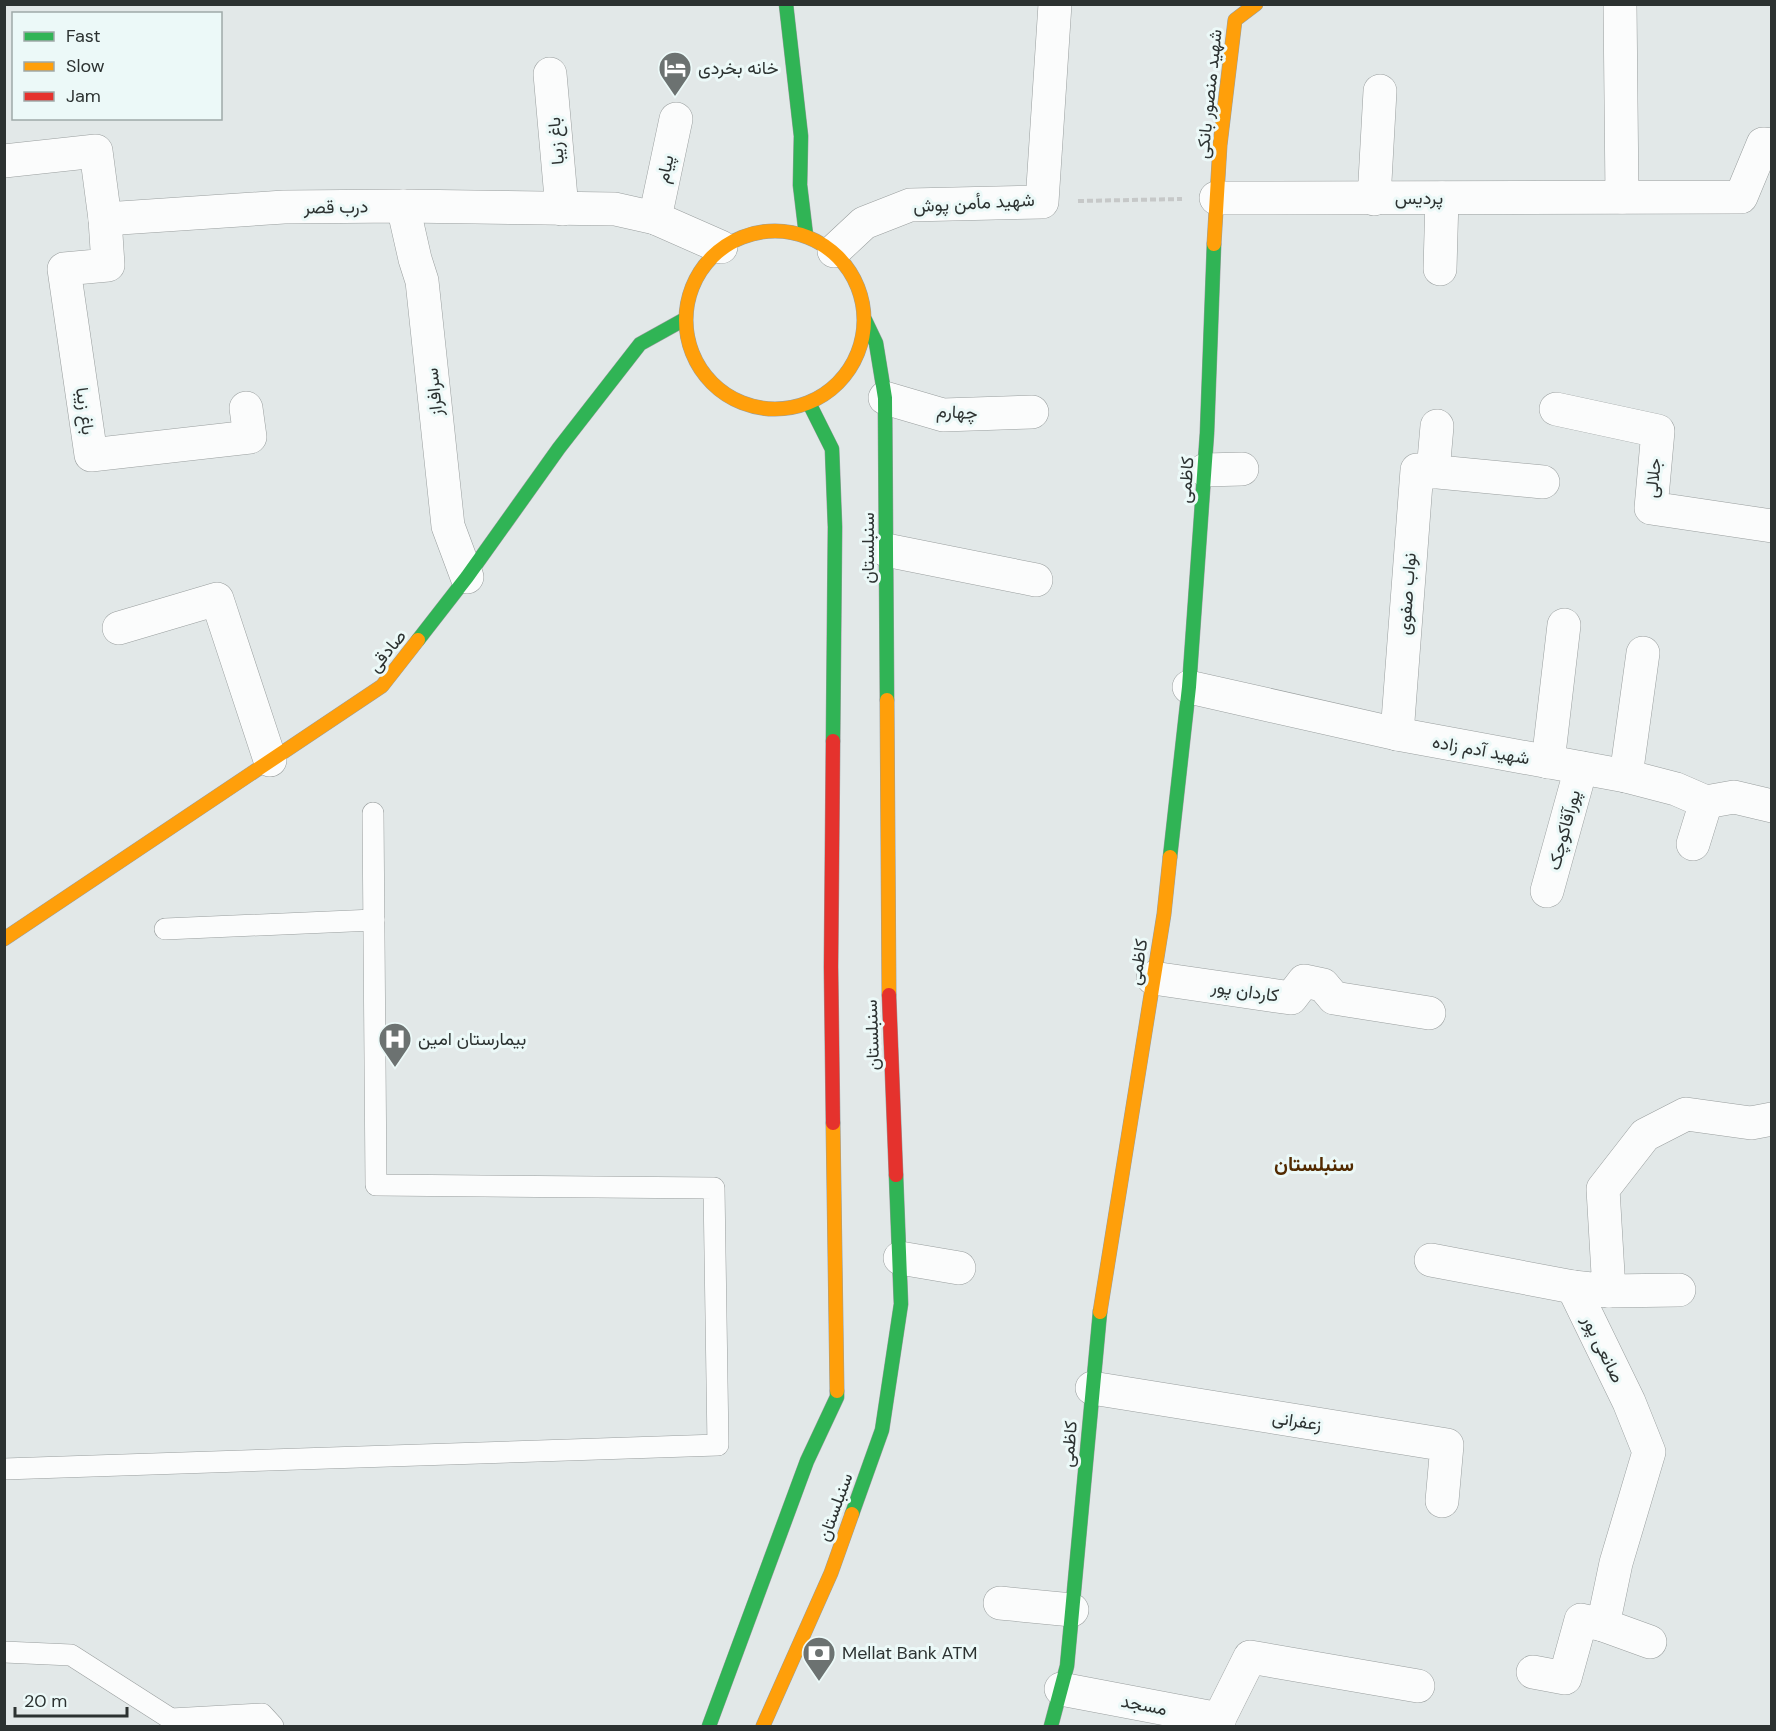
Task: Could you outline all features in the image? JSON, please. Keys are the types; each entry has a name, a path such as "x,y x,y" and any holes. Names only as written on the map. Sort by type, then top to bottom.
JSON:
{"street":[{"path":"786,4 801,136 800,184 820,243"},
{"name":"شهید مأمن پوش","path":"820,243 910,205 1042,202 1055,4"},
{"name":"شهید منصور بانکی","path":"1216,198 1235,20 1256,4"},
{"path":"1620,4 1622,197"},
{"name":"باغ زیبا","path":"550,74 561,208"},
{"path":"1374,199 1380,91"},
{"name":"پیام","path":"655,218 675,119"},
{"name":"پردیس","path":"1216,198 1741,197 1763,144 1772,145"},
{"path":"4,161 96,151 105,219"},
{"name":"کاظمی","path":"1052,1726 1067,1666 1097,1333 1164,914 1189,687 1205,470 1216,198"},
{"path":"1440,269 1442,198"},
{"name":"سرافراز","path":"403,206 422,281 448,526 467,577"},
{"name":"درب قصر","path":"105,219 284,207 615,209 655,218 722,247"},
{"name":"باغ زیبا","path":"105,219 108,265 64,269 91,455 250,436 246,408"},
{"path":"777,230 820,243 851,271 862,294 865,320 861,346 850,370 832,389 809,403 774,410 740,403 711,383 691,354 685,319 689,292 702,267 722,247 748,234 777,230"},
{"name":"صادقی","path":"4,939 382,686 467,577 559,448 640,344 685,319"},
{"name":"سنبلستان","path":"763,1726 831,1573 882,1430 902,1304 889,1013 885,398 876,343 865,320"},
{"name":"چهارم","path":"885,398 943,414 1032,412"},
{"name":"سنبلستان","path":"709,1726 807,1461 837,1397 831,979 833,482 832,448 809,403"},
{"name":"جلالی","path":"1556,409 1658,430 1651,508 1772,526"},
{"path":"1437,426 1433,472 1543,482"},
{"path":"1205,470 1242,469"},
{"name":"نواب صفوی","path":"1397,735 1417,470 1433,472"},
{"path":"886,550 1036,580"},
{"path":"119,628 217,599 270,760"},
{"path":"1548,762 1564,625"},
{"path":"1626,776 1643,652"},
{"name":"شهید آدم زاده","path":"1189,687 1397,735 1626,776 1676,789 1706,802"},
{"name":"پورآقاکوچک","path":"1547,891 1581,768"},
{"path":"1693,844 1706,802 1734,797 1772,806"},
{"name":"کاردان پور","path":"1153,978 1291,998 1304,981 1323,985 1334,998 1429,1013"},
{"name":"صانعی پور","path":"1573,1287 1609,1291 1603,1189 1645,1135 1686,1114 1751,1123 1772,1119"},
{"path":"900,1258 959,1268"},
{"path":"1431,1260 1573,1287"},
{"name":"صانعی پور","path":"1573,1287 1629,1402 1649,1452 1616,1563 1603,1625"},
{"path":"1609,1291 1679,1290"},
{"name":"زعفرانی","path":"1092,1388 1447,1445 1442,1501"},
{"path":"1000,1603 1072,1610"},
{"path":"1533,1672 1565,1678 1581,1620 1603,1625 1650,1642"},
{"path":"1219,1723 1250,1657 1418,1686"},
{"name":"مسجد","path":"1061,1689 1219,1723"}],"lane":[{"path":"4,1469 718,1445 714,1188 376,1185 373,813"},
{"path":"165,929 374,920"},
{"path":"4,1652 71,1654 171,1719 262,1714 273,1726"}],"path":[{"path":"1042,202 1216,198"}],"traffic: fast":[{"path":"786,4 801,136 800,185 806,235"},
{"path":"1170,857 1189,687 1207,433 1214,244"},
{"path":"418,640 467,577 559,448 640,344 685,319"},
{"path":"865,320 876,343 885,398 887,700"},
{"path":"809,403 832,449 835,527 833,741"},
{"path":"852,1514 882,1430 901,1304 896,1175"},
{"path":"1051,1726 1067,1666 1100,1312"},
{"path":"709,1726 807,1461 837,1397 837,1391"}],"traffic: slow":[{"path":"1214,244 1220,145 1235,20 1256,4"},
{"path":"775,231 792,232 809,237 838,257 858,286 863,303 864,320 863,337 858,354 838,383 809,403 792,408 775,409 758,408 741,403 712,383 692,354 687,337 686,320 687,303 692,286 712,257 741,237 758,232 775,231"},
{"path":"4,939 382,686 418,640"},
{"path":"887,700 889,995"},
{"path":"1100,1312 1164,914 1170,857"},
{"path":"833,1123 837,1391"},
{"path":"763,1726 831,1573 852,1514"}],"traffic: jam":[{"path":"833,741 831,967 833,1123"},
{"path":"889,995 896,1175"}],"place":[{"name":"خانه بخردی","path":"675,97"},
{"name":"بیمارستان امین","path":"395,1068"},
{"name":"Mellat Bank ATM","path":"819,1682"}],"district":[{"name":"سنبلستان","path":"1314,1164"}]}
